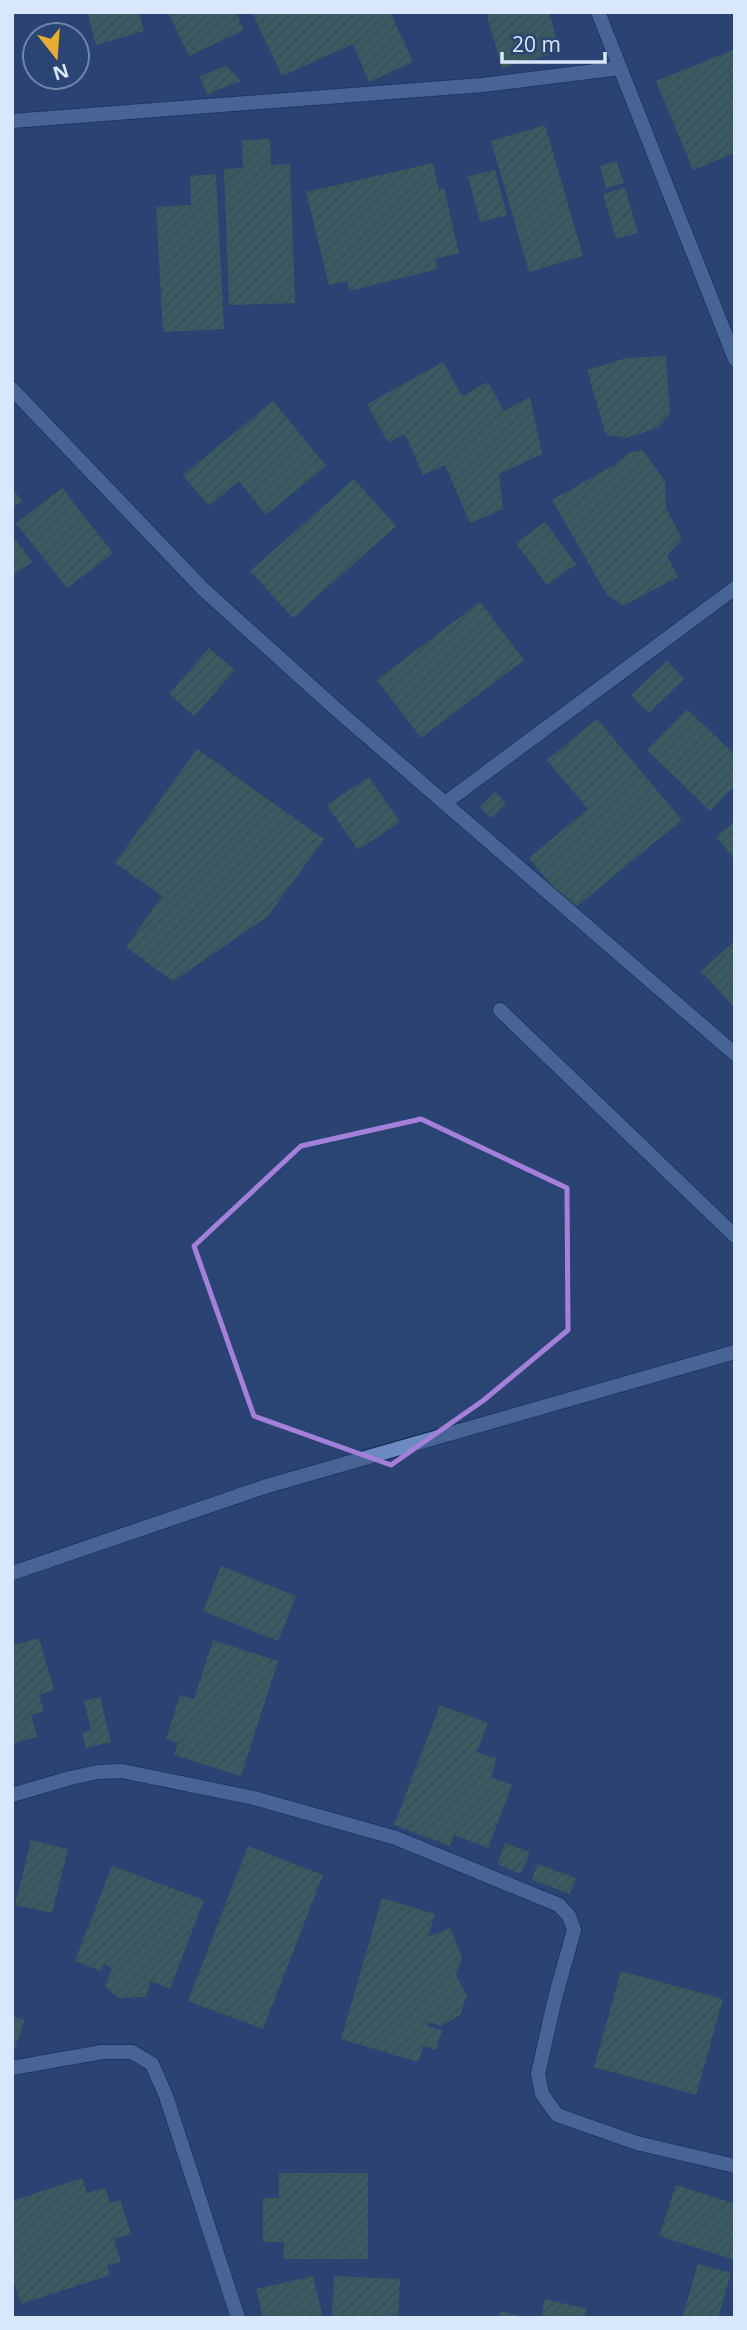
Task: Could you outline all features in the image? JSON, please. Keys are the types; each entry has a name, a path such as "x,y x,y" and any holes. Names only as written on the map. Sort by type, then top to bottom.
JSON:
{"street":[{"path":"597,12 735,359"},
{"path":"12,121 483,85 620,68"},
{"path":"12,388 203,589 735,1054"},
{"path":"445,803 735,588"},
{"path":"500,1010 735,1236"},
{"path":"12,1573 267,1486 735,1352"},
{"path":"12,1795 99,1772 122,1771 254,1798 396,1838 559,1905 569,1916 574,1930 538,2074 542,2094 557,2115 638,2143 735,2166"},
{"path":"12,2068 102,2052 132,2052 152,2064 166,2096 238,2318"}],"highlighted area":[{"path":"421,1119 567,1188 568,1330 484,1400 391,1465 254,1416 194,1246 301,1146"}],"building":[{"path":"87,12 139,12 144,31 96,45"},
{"path":"168,12 236,12 244,30 189,56"},
{"path":"252,12 390,12 413,62 369,82 353,44 282,76"},
{"path":"486,12 549,12 560,52 502,68"},
{"path":"735,49 735,153 693,170 656,81"},
{"path":"226,66 241,81 207,94 200,76"},
{"path":"545,125 583,256 529,272 491,141"},
{"path":"270,139 271,165 290,164 295,303 229,305 224,169 243,168 242,140"},
{"path":"616,161 624,183 606,188 600,166"},
{"path":"433,163 439,190 444,188 459,253 435,259 438,269 349,291 347,281 329,285 306,192"},
{"path":"495,170 507,215 480,222 468,176"},
{"path":"216,174 224,329 163,332 156,207 191,205 190,176"},
{"path":"625,188 638,233 616,239 603,194"},
{"path":"666,356 670,414 657,428 627,438 606,435 587,370 626,358"},
{"path":"443,362 462,396 488,382 504,411 530,397 542,454 499,474 503,509 470,523 445,465 423,475 406,436 402,435 388,443 367,404"},
{"path":"273,401 326,466 266,515 239,481 209,506 183,475"},
{"path":"642,450 665,481 666,508 682,539 667,556 678,577 623,606 607,595 552,500 616,464 628,453"},
{"path":"354,479 396,526 293,618 250,571"},
{"path":"12,488 22,501 12,508"},
{"path":"62,488 113,553 67,588 16,523"},
{"path":"545,522 576,564 547,585 516,543"},
{"path":"12,535 32,562 12,576"},
{"path":"480,602 524,660 421,738 377,680"},
{"path":"209,648 235,670 194,716 169,694"},
{"path":"667,661 684,679 649,713 631,695"},
{"path":"687,709 735,755 735,785 710,811 647,750"},
{"path":"597,719 682,820 572,910 529,858 588,809 547,760"},
{"path":"197,749 324,839 267,917 173,981 126,947 162,896 115,863"},
{"path":"369,777 400,822 358,850 327,805"},
{"path":"495,792 506,803 491,818 480,807"},
{"path":"735,821 735,860 716,837"},
{"path":"735,941 735,1008 701,971"},
{"path":"221,1566 296,1596 278,1641 203,1611"},
{"path":"39,1638 54,1690 39,1695 44,1711 31,1715 37,1737 12,1744 12,1646"},
{"path":"213,1640 278,1661 241,1776 174,1755 178,1743 166,1739 180,1695 194,1699"},
{"path":"100,1697 111,1742 86,1748 82,1733 91,1730 84,1701"},
{"path":"440,1705 488,1723 477,1752 497,1759 491,1777 512,1785 488,1848 454,1835 450,1846 394,1825"},
{"path":"31,1840 68,1849 52,1913 15,1905"},
{"path":"505,1843 530,1852 521,1874 497,1864"},
{"path":"248,1846 323,1875 263,2029 188,2001"},
{"path":"537,1864 576,1878 570,1894 532,1880"},
{"path":"112,1866 204,1900 170,1989 151,1981 145,1997 119,1998 105,1986 112,1968 104,1964 101,1971 75,1961"},
{"path":"382,1898 435,1914 428,1937 450,1928 462,1957 456,1975 467,1996 460,2015 441,2026 429,2022 427,2026 442,2030 436,2050 423,2046 418,2062 341,2039"},
{"path":"621,1971 723,1999 696,2095 594,2067"},
{"path":"12,2016 25,2020 15,2048 12,2048"},
{"path":"279,2173 368,2173 368,2259 283,2259 284,2242 263,2242 263,2198 279,2198"},
{"path":"82,2178 87,2193 105,2188 110,2203 120,2200 131,2234 114,2239 121,2261 107,2266 110,2275 21,2304 12,2276 12,2201"},
{"path":"676,2185 735,2204 735,2260 659,2236"},
{"path":"698,2264 731,2273 718,2318 682,2318"},
{"path":"313,2276 323,2318 263,2318 256,2289"},
{"path":"334,2276 400,2279 398,2318 332,2318"},
{"path":"545,2299 587,2309 585,2318 541,2318"},
{"path":"500,2311 524,2317 524,2318 498,2318"}]}
